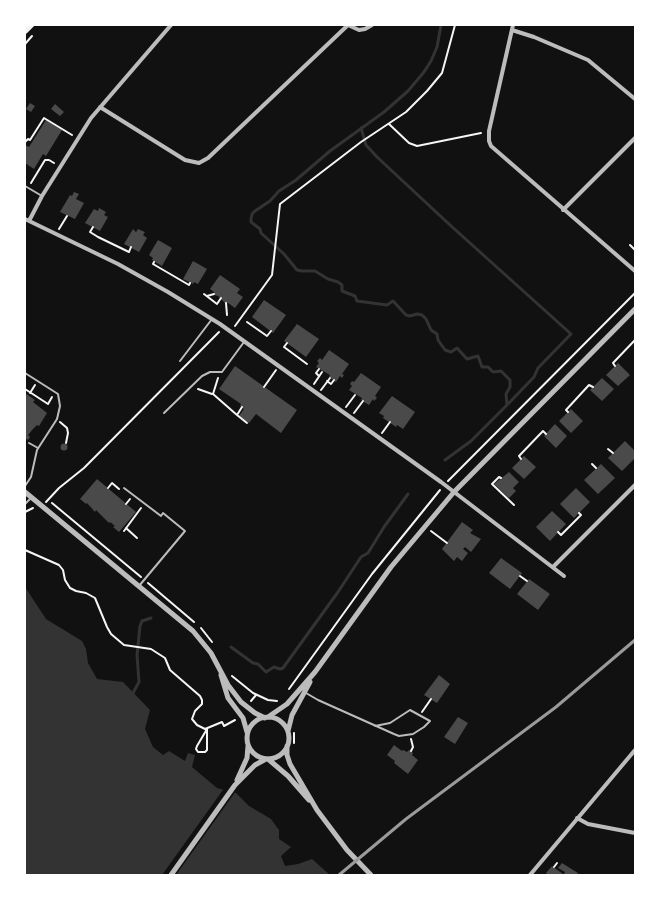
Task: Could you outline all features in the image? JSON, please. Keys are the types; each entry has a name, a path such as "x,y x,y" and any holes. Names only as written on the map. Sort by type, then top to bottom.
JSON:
{"main road":[{"path":"25,31 30,25"}],"street":[{"path":"171,25 91,118 27,220 118,264 212,319 454,492 564,576"},
{"path":"100,107 185,160 199,163 208,158 348,25 359,30 372,25"},
{"path":"635,99 593,64 512,27 488,131 489,141 495,151 635,272"},
{"path":"563,210 635,138"},
{"path":"371,875 347,850 318,810 290,764 287,755 290,746 288,733 290,721 302,691 391,567 454,492 635,309"},
{"path":"552,567 635,485"},
{"path":"25,492 193,631 210,653 241,702 254,713 280,722 288,733"},
{"path":"220,670 228,698 245,721 248,745 247,758 235,785"},
{"path":"247,739 250,727 258,720 266,718 281,709 302,691"},
{"path":"248,745 256,755 267,759 288,776 318,810"},
{"path":"171,875 235,785 255,765 280,755 290,746"},
{"path":"530,875 635,750"},
{"path":"577,818 588,824 635,833"}],"lane":[{"path":"25,186 42,196"},
{"path":"180,361 212,319"},
{"path":"164,413 202,376 210,372 222,372 244,342"},
{"path":"25,372 60,397 60,411 57,419 38,448 31,477 25,486"},
{"path":"30,443 38,448"},
{"path":"124,488 161,516 163,513 185,531 139,586"},
{"path":"25,504 32,497"},
{"path":"302,691 375,726 399,736 411,734 430,722 410,710 390,723 375,726"}],"path":[{"path":"236,326 272,275 280,204 361,142 406,112 438,80 442,74 455,25"},
{"path":"25,142 28,139 30,140 39,123 44,118 78,139"},
{"path":"389,124 409,143 417,146 481,133"},
{"path":"46,156 47,160 61,167"},
{"path":"30,184 44,160 47,160"},
{"path":"57,234 67,216"},
{"path":"93,228 90,232 129,252 131,248"},
{"path":"630,245 635,250"},
{"path":"154,262 153,264 189,285 190,283"},
{"path":"450,478 635,293"},
{"path":"204,294 217,304 221,298"},
{"path":"207,296 214,294"},
{"path":"226,303 227,315"},
{"path":"247,322 267,336 271,331"},
{"path":"259,330 263,325"},
{"path":"141,577 47,500 84,468 217,333"},
{"path":"615,366 613,363 635,340"},
{"path":"287,343 284,347 307,364"},
{"path":"292,353 295,349"},
{"path":"264,387 279,367"},
{"path":"319,369 316,373 320,376"},
{"path":"310,389 322,372"},
{"path":"213,394 220,373"},
{"path":"318,394 330,378"},
{"path":"327,382 331,384 334,380"},
{"path":"30,394 38,381"},
{"path":"568,412 566,410 589,385 593,387"},
{"path":"25,389 48,404 55,392"},
{"path":"205,392 213,394 247,423"},
{"path":"342,412 355,395"},
{"path":"350,418 363,400"},
{"path":"236,415 242,407"},
{"path":"59,422 67,428 66,443"},
{"path":"379,438 390,422"},
{"path":"521,459 519,456 543,431 546,434"},
{"path":"608,449 613,453"},
{"path":"592,464 596,468"},
{"path":"500,478 492,484 514,505"},
{"path":"108,488 112,484 121,491"},
{"path":"287,692 376,568 437,494"},
{"path":"126,495 130,499 126,504"},
{"path":"136,504 142,509 125,529 137,538"},
{"path":"25,512 34,508"},
{"path":"558,532 561,535 581,515 579,513"},
{"path":"425,526 447,543"},
{"path":"25,550 59,565 70,588 95,598 111,634 124,646 151,649 166,658 170,670 200,696 202,700 202,704 192,719 200,728 207,728 222,722 224,726 236,718"},
{"path":"520,576 527,581"},
{"path":"250,703 256,695 273,702 280,701"},
{"path":"420,715 431,699"},
{"path":"207,728 207,750 205,752 198,752 196,746 207,728"},
{"path":"290,746 294,731"},
{"path":"411,734 413,747 411,751"},
{"path":"554,867 557,863"}],"shaded area":[{"path":"25,587 46,619 82,641 86,649 88,663 97,679 123,682 150,710 145,729 153,747 163,755 169,751 185,761 188,753 195,755 192,767 217,788 236,793 249,806 271,819 279,830 279,839 291,847 281,856 285,866 312,859 330,875 25,875"}],"pier":[{"path":"225,787 236,791 176,875 162,875"}],"building":[{"path":"30,103 35,106 31,112 26,109"},
{"path":"55,104 64,112 60,116 51,109"},
{"path":"46,120 62,130 46,156 43,154 34,169 25,163 25,145 29,147"},
{"path":"74,192 79,194 76,199 84,203 75,219 60,212 70,195 72,196"},
{"path":"99,208 106,212 104,215 108,217 100,231 85,223 94,209 98,211"},
{"path":"133,229 136,232 138,229 145,232 143,235 147,238 139,252 124,244"},
{"path":"158,240 172,248 162,266 152,260 153,258 149,255"},
{"path":"193,261 207,269 198,284 194,282 193,284 183,279"},
{"path":"220,275 240,289 237,293 243,297 235,308 214,295 214,292 210,289"},
{"path":"264,300 286,315 273,333 252,317"},
{"path":"297,324 319,339 306,357 284,341"},
{"path":"329,350 349,364 342,374 344,375 342,378 340,376 336,382 329,377 330,375 316,367 319,363 317,361 320,358 322,360"},
{"path":"618,363 630,375 618,386 606,375"},
{"path":"235,366 297,410 281,433 256,414 249,423 239,416 244,409 240,406 241,404 219,389"},
{"path":"361,373 381,387 375,396 377,398 374,401 373,399 369,405 349,390 352,386 350,384 352,381 354,382"},
{"path":"602,378 614,389 602,401 590,390"},
{"path":"25,393 35,400 33,402 47,413 39,426 37,425 28,435 30,437 28,440 25,438"},
{"path":"392,396 415,412 403,429 397,425 396,427 379,413"},
{"path":"571,409 583,421 571,433 559,421"},
{"path":"555,424 567,436 556,448 544,436"},
{"path":"625,441 635,451 635,458 622,471 608,458"},
{"path":"64,443 68,447 64,451 60,447"},
{"path":"524,456 536,467 524,479 512,468"},
{"path":"601,464 615,478 598,494 584,480"},
{"path":"509,472 519,482 513,488 516,491 509,498 494,484"},
{"path":"97,479 136,512 119,532 113,527 115,526 80,499"},
{"path":"576,488 590,502 574,518 560,504"},
{"path":"552,511 566,524 550,541 536,527"},
{"path":"462,522 473,530 470,533 481,539 471,552 465,547 463,549 468,553 462,561 457,557 454,561 442,549"},
{"path":"501,558 522,573 510,589 489,573"},
{"path":"529,579 550,594 538,610 517,594"},
{"path":"439,675 450,684 437,703 424,695"},
{"path":"458,717 468,723 455,744 444,737"},
{"path":"394,745 402,751 407,752 409,750 418,760 408,774 387,755"},
{"path":"562,863 578,873 577,875 564,874 565,872 558,868"},
{"path":"552,866 563,874 548,875 546,873"}],"waterway":[{"path":"441,25 437,47 431,61 408,91 384,112 330,151 296,180 279,191 270,201 255,211 252,214 251,222 284,254 297,270 315,271 328,279 338,282 342,285 342,291 355,296 357,301 387,305 393,301 406,315 422,315 431,330 437,334 438,340 445,350 451,352 457,348 467,359 478,356 482,367 488,367 493,372 501,371 510,380 510,387 506,394 507,405 471,441 445,460"},
{"path":"361,128 366,145 377,157 571,334 538,368 534,377 507,405"},
{"path":"231,647 253,663 258,664 266,672 274,667 283,668 361,557 368,553 408,494"},
{"path":"133,693 139,682 137,655 140,626 142,621 151,618"}],"railway":[{"path":"339,875 406,819 556,707 635,640"}]}
